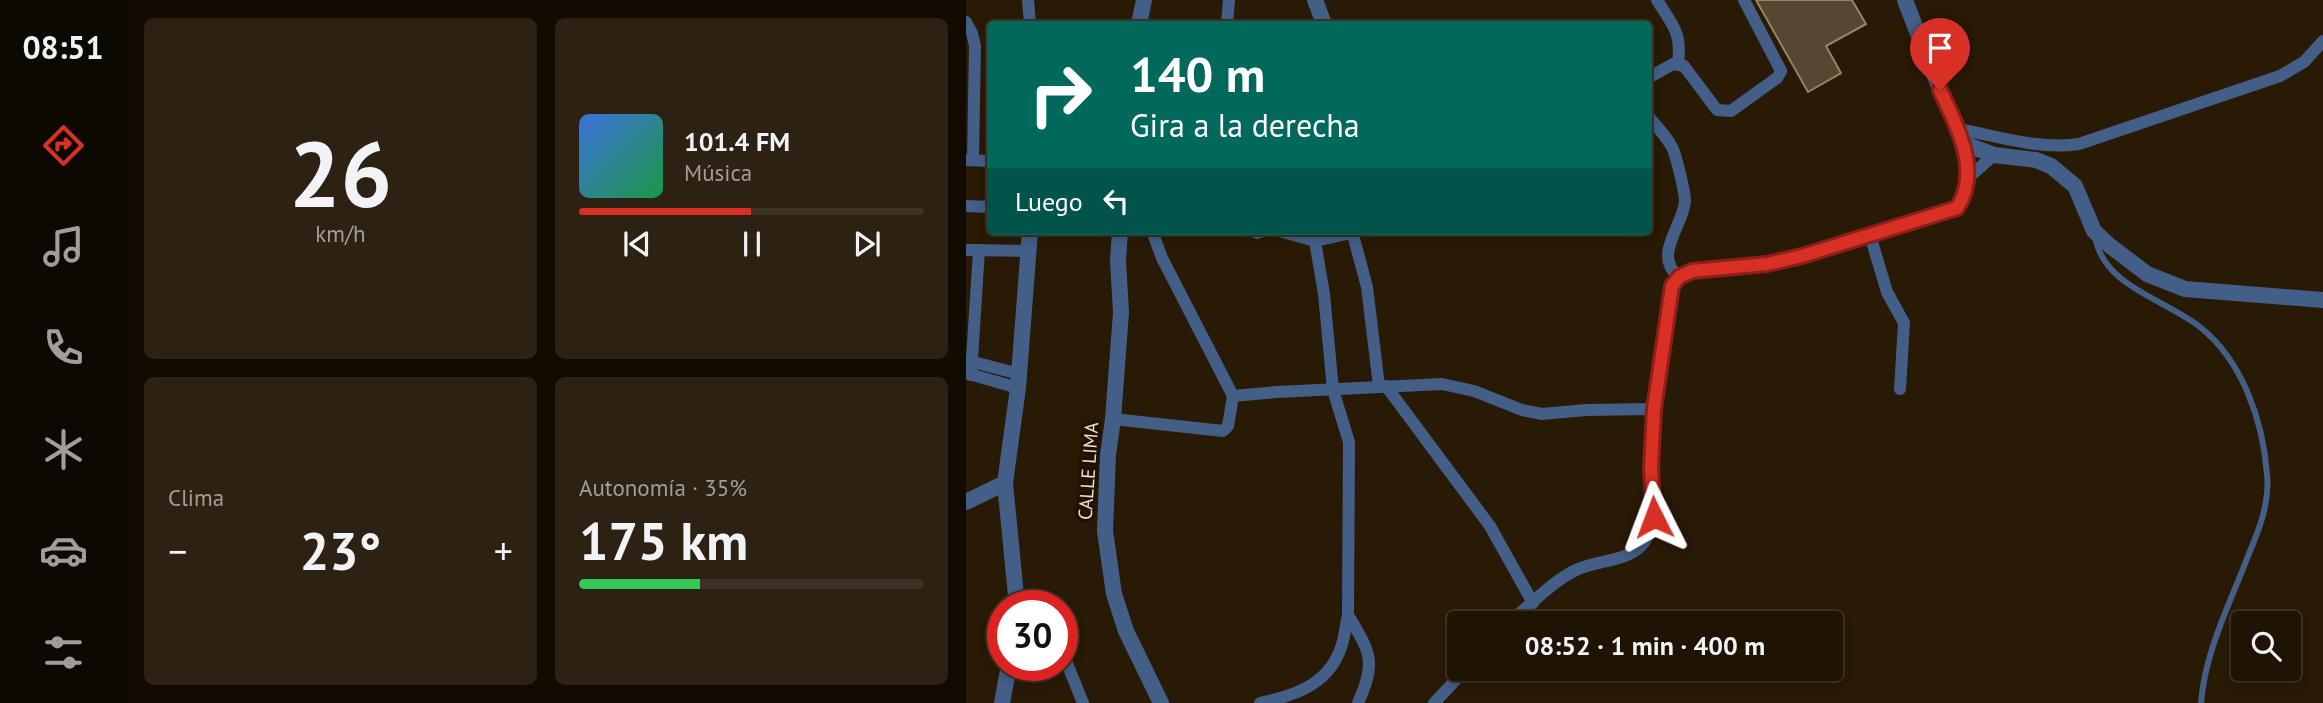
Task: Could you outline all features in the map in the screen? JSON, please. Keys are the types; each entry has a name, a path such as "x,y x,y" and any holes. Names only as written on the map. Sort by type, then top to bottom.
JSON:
{"street":[{"path":"1028,0 1030,21"},
{"path":"1140,21 1144,0"},
{"path":"1227,21 1229,0"},
{"path":"1315,0 1323,21"},
{"path":"1657,0 1678,34 1678,64"},
{"path":"1652,76 1678,64 1687,69 1721,112 1731,111 1777,78 1779,67 1744,0"},
{"path":"1523,611 1577,569 1629,554 1648,536 1654,517 1651,468 1654,409 1672,286 1679,277 1692,271 1767,264 1802,256 1957,208 1963,200 1967,179 1965,144 1905,0"},
{"path":"966,22 975,46 970,160"},
{"path":"1958,129 2040,145 2079,144 2280,76 2304,62 2323,41"},
{"path":"1652,121 1673,148 1685,200 1668,251 1668,264 1679,277"},
{"path":"1965,144 1994,155 2036,160 2052,166 2075,186 2094,231 2147,274 2185,289 2323,300"},
{"path":"1967,179 1994,155"},
{"path":"966,206 987,207"},
{"path":"1015,590 1005,483 1019,381 1030,235"},
{"name":"CALLE LIMA","path":"1120,235 1118,261 1121,312 1108,455 1105,531 1114,594 1125,631 1161,703"},
{"path":"1113,419 1223,431 1228,426 1233,396 1162,258 1153,235"},
{"path":"1293,235 1315,241 1340,235"},
{"path":"1353,235 1367,287 1382,386 1490,526 1533,603"},
{"path":"1870,235 1887,292 1904,323 1900,389"},
{"path":"1268,702 1307,690 1319,680 1343,642 1348,615 1349,442 1333,390 1324,295 1315,241"},
{"path":"1019,381 969,367 972,250 1028,251"},
{"path":"1233,396 1442,384 1474,391 1522,410 1542,414 1654,409"},
{"path":"966,502 1005,483"},
{"path":"1348,615 1367,646 1371,665 1358,703"},
{"path":"1002,703 1007,681"},
{"path":"1074,681 1083,703"},
{"path":"1434,703 1455,681"}],"lane":[{"path":"2094,231 2098,251 2113,271 2136,290 2201,328 2224,351 2242,381 2256,417 2267,475 2266,503 2258,532 2214,642 2201,703"}],"building":[{"path":"1756,0 1852,0 1866,24 1826,46 1841,73 1808,92"}],"route":[{"path":"1654,517 1651,468 1654,409 1672,286 1679,277 1692,271 1767,264 1802,256 1957,208 1963,200 1967,179 1965,144 1940,90"}]}
